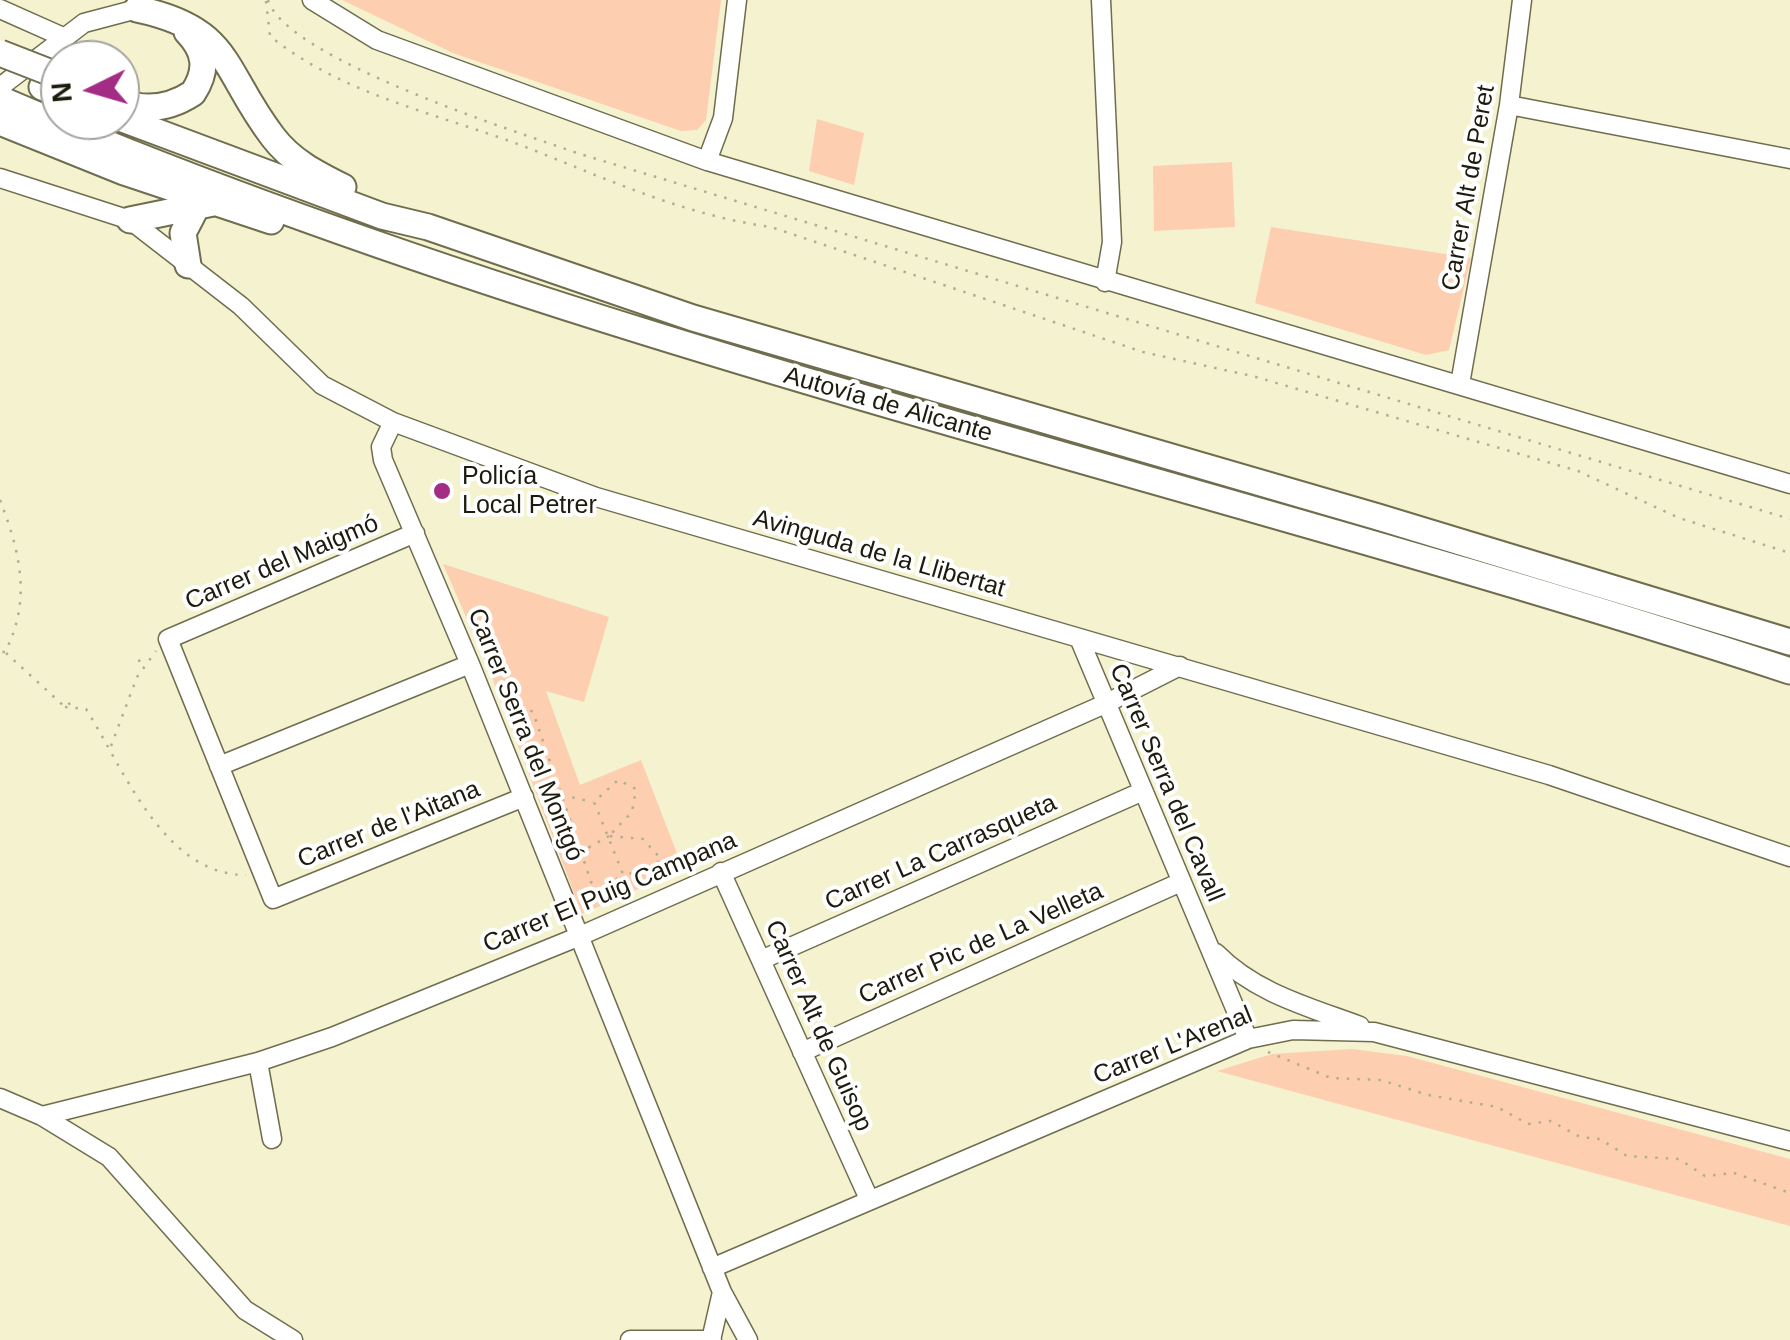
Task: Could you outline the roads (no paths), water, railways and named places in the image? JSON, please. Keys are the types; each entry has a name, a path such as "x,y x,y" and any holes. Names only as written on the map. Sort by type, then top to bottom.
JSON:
{"highway":[{"path":"134,3 178,9 202,32 226,60 273,138 290,155 311,170 397,208 428,228"},
{"path":"140,107 161,107 193,93 202,80 200,49 178,9"},
{"path":"0,52 40,75"},
{"path":"0,67 40,79"},
{"path":"9,114 206,206 330,240 368,241"},
{"name":"Autovía de Alicante","path":"9,114 368,241 708,352 1790,671"},
{"name":"Autovía de Alicante","path":"140,125 382,216 692,318 1451,538 1790,642"},
{"path":"130,220 206,206"},
{"path":"188,265 182,234 206,206"}],"street":[{"path":"312,0 377,40 707,161 1790,484"},
{"path":"707,161 722,118 737,0"},
{"path":"1101,0 1112,242 1105,282"},
{"name":"Carrer Alt de Peret","path":"1460,384 1510,105 1522,0"},
{"path":"0,87 62,37 134,3"},
{"path":"0,8 62,37"},
{"path":"1510,105 1790,159"},
{"name":"Avinguda de la Llibertat","path":"4,177 130,220 241,306 322,385 392,422 596,497 1549,775 1790,857"},
{"name":"Carrer Serra del Montgó","path":"392,422 381,447 383,460 486,703 712,1268 748,1340"},
{"name":"Carrer del Maigmó","path":"219,766 168,638 415,533"},
{"name":"Carrer Serra del Cavall","path":"1079,638 1248,1039"},
{"path":"219,766 470,664"},
{"name":"Carrer El Puig Campana","path":"42,1116 258,1062 332,1037 580,936 1105,704 1180,666"},
{"name":"Carrer de l'Aitana","path":"219,766 272,899 524,797"},
{"name":"Carrer La Carrasqueta","path":"761,960 1142,792"},
{"name":"Carrer Alt de Guisop","path":"721,872 869,1200"},
{"name":"Carrer Pic de La Velleta","path":"802,1052 1181,882"},
{"name":"Carrer Serra del Cavall","path":"1208,946 1238,976 1374,1032"},
{"name":"Carrer Serra del Cavall","path":"1264,989 1287,1011 1292,1030"},
{"name":"Carrer L'Arenal","path":"712,1268 1248,1039 1292,1030 1374,1032 1790,1141"},
{"path":"258,1062 272,1139"},
{"path":"0,1098 42,1116 109,1158 245,1310 293,1340"},
{"path":"630,1340 712,1340 722,1292"}],"place":[{"name":"Policía Local Petrer","path":"442,491"}]}
